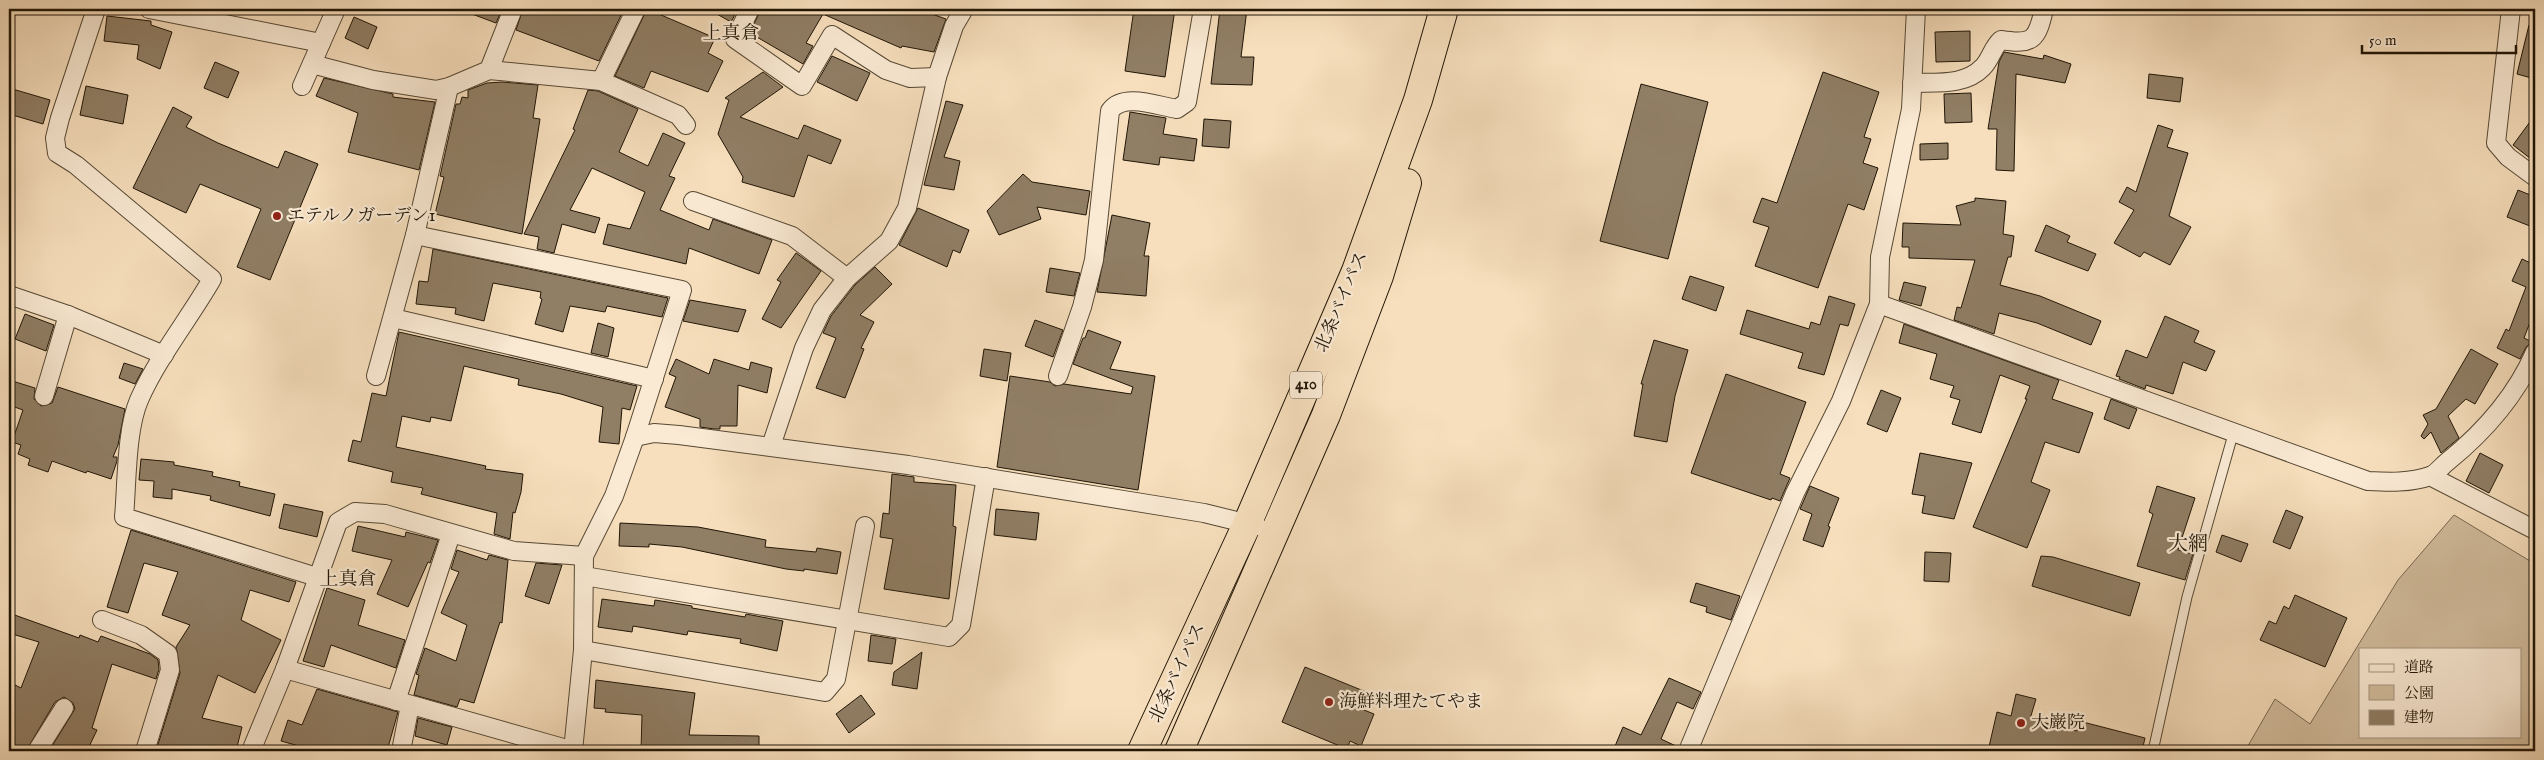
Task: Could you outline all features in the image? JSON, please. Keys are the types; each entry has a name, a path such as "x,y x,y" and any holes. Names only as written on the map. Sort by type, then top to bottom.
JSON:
{"highway":[{"name":"北条バイパス","path":"1142,751 1248,522 1356,272 1418,100 1444,9"},
{"name":"北条バイパス","path":"1179,751 1330,406 1379,276 1429,113 1458,9"}],"street":[{"path":"96,9 60,118 55,138 57,153 76,165 212,279 164,355 139,401 133,421 124,517 320,578"},
{"path":"149,9 321,43"},
{"path":"302,86 336,9"},
{"path":"489,70 514,9"},
{"path":"601,81 636,9"},
{"path":"750,9 735,39 802,86 832,35 886,70 910,78 937,76"},
{"path":"770,446 804,348 822,310 847,278 889,241 907,208 937,76 954,26 964,9"},
{"path":"1058,376 1082,307 1094,260 1110,111 1114,105 1124,100 1177,109 1187,102 1203,9"},
{"path":"1688,751 1795,493 1841,401 1879,304 1880,258 1911,109 1916,9"},
{"path":"1912,83 1965,80 1984,66 1994,46 2001,40 2023,44 2032,40 2040,29 2044,9"},
{"path":"2511,9 2496,143 2508,157 2535,177"},
{"path":"312,64 373,80 436,90 449,87 489,70 601,81 678,115 686,125"},
{"path":"376,376 415,235 449,87"},
{"path":"692,201 792,236 847,278"},
{"path":"285,669 574,751 583,650 584,556 614,496 682,290 415,235"},
{"path":"9,295 68,315 164,355"},
{"path":"1879,304 2368,481 2396,482 2430,476 2457,454 2504,404 2525,375 2535,352"},
{"path":"44,396 68,315"},
{"path":"393,318 654,379"},
{"path":"635,437 654,433 770,446 986,477 1248,522 1274,533"},
{"path":"2430,476 2535,530"},
{"path":"584,576 847,622 950,637 961,625 986,477"},
{"path":"250,751 285,669 320,578 338,522 355,512 385,514 514,551 584,556"},
{"path":"583,650 825,692 836,679 865,526"},
{"path":"401,751 403,703 451,534"},
{"path":"102,620 140,635 168,654 170,670 145,751"},
{"path":"37,751 64,708"}],"lane":[{"path":"2152,751 2187,597 2234,431"}],"green space":[{"path":"2454,515 2535,564 2535,751 2245,751 2275,699 2310,724 2398,580"}],"building":[{"path":"464,9 502,9 496,23 464,11"},
{"path":"523,9 624,9 599,61 516,30"},
{"path":"647,9 715,38 708,53 723,61 708,92 651,71 644,88 615,76"},
{"path":"708,9 738,9 731,22"},
{"path":"761,9 918,9 946,19 934,52 902,46 901,48 823,14 806,43 813,46 803,64 750,33"},
{"path":"1134,9 1175,9 1165,77 1125,71"},
{"path":"1220,9 1247,9 1241,57 1254,57 1252,85 1211,84"},
{"path":"107,16 151,21 151,25 172,32 160,69 137,59 139,45 104,41"},
{"path":"354,17 377,27 368,49 345,38"},
{"path":"2529,25 2535,26 2535,79 2517,74"},
{"path":"1970,31 1970,61 1936,62 1935,32"},
{"path":"2004,52 2043,59 2044,55 2071,64 2065,83 2016,74 2014,171 1996,170 1997,129 1988,129 1999,62"},
{"path":"832,56 870,73 857,101 817,82"},
{"path":"215,62 239,72 228,98 204,88"},
{"path":"763,72 783,87 740,117 798,139 804,125 841,140 831,164 808,155 794,197 742,182 743,177 718,134 729,100 725,98"},
{"path":"1823,72 1879,92 1864,137 1871,139 1863,163 1878,168 1864,210 1848,204 1818,288 1755,266 1769,227 1753,222 1762,198 1777,203"},
{"path":"2149,74 2183,78 2180,102 2147,98"},
{"path":"324,78 393,94 393,97 435,102 419,170 348,152 358,113 316,96"},
{"path":"502,82 538,85 533,118 540,119 522,234 435,214 444,177 440,176 456,104 460,104 462,97 468,98 468,90 487,83"},
{"path":"1641,84 1708,102 1668,259 1600,241"},
{"path":"86,86 128,95 123,124 80,115"},
{"path":"9,88 50,100 43,124 9,114"},
{"path":"588,90 598,91 638,109 619,152 648,166 663,133 685,143 669,176 675,178 660,210 709,230 713,219 772,240 759,274 689,248 686,264 603,244 608,224 630,229 645,192 592,168 570,210 600,218 595,233 562,224 554,253 537,249 539,237 524,234 575,130 573,129"},
{"path":"1971,93 1972,122 1945,123 1944,94"},
{"path":"946,101 963,105 944,157 960,161 954,190 924,185"},
{"path":"173,107 192,117 186,127 218,143 278,168 285,151 318,164 270,280 237,267 261,209 200,184 186,213 133,188"},
{"path":"1130,112 1166,118 1163,134 1197,139 1194,161 1160,157 1159,165 1123,160"},
{"path":"2535,115 2535,162 2513,145"},
{"path":"1204,119 1231,121 1229,148 1202,146"},
{"path":"2158,125 2173,130 2167,147 2188,153 2169,216 2191,227 2170,265 2144,252 2140,257 2114,243 2134,210 2119,202 2127,187 2136,192"},
{"path":"1948,143 1948,159 1920,160 1920,144"},
{"path":"1023,174 1032,182 1090,191 1086,215 1037,207 1041,219 999,235 987,211"},
{"path":"2518,190 2535,197 2535,228 2507,217"},
{"path":"1975,198 2006,201 2003,234 2014,236 2011,257 2008,257 2000,285 2040,296 2101,321 2091,345 2037,323 1999,313 1994,334 1954,320 1957,307 1961,308 1975,260 1909,258 1909,247 1902,247 1903,223 1961,225 1956,206 1975,201"},
{"path":"918,208 969,230 960,253 953,250 947,267 899,245"},
{"path":"1112,215 1150,223 1144,256 1149,256 1146,296 1097,292"},
{"path":"2046,225 2070,236 2067,242 2096,254 2088,271 2035,251"},
{"path":"433,249 668,298 662,317 607,306 605,312 570,306 563,332 535,324 542,299 540,298 541,292 493,283 484,321 455,314 456,308 416,304 419,281 428,282"},
{"path":"796,253 821,271 781,328 762,319 781,282 777,280"},
{"path":"2522,259 2535,265 2535,309 2524,338 2532,342 2526,347 2520,359 2497,348 2506,329 2509,331 2526,287 2512,281"},
{"path":"875,267 892,284 860,315 874,322 861,348 864,349 845,398 816,388 836,338 823,333 831,316 855,285"},
{"path":"1050,268 1080,273 1074,296 1046,292"},
{"path":"1690,276 1724,287 1716,311 1682,299"},
{"path":"1904,282 1926,287 1921,306 1899,300"},
{"path":"1829,296 1855,304 1848,326 1840,324 1824,375 1798,368 1803,353 1740,334 1747,310 1809,329 1811,322 1820,325"},
{"path":"690,300 746,310 738,332 683,321"},
{"path":"25,314 54,325 46,351 15,339"},
{"path":"2165,316 2199,331 2194,342 2215,351 2206,371 2183,362 2173,394 2146,385 2145,389 2119,379 2120,377 2116,376 2126,350 2147,358"},
{"path":"1035,320 1063,330 1053,357 1025,346"},
{"path":"598,323 614,328 608,357 591,353"},
{"path":"1904,324 2059,380 2052,399 2093,413 2079,453 2045,442 2031,482 2050,490 2027,548 1973,527 2027,399 2025,399 2030,386 2000,375 1981,433 1952,424 1960,400 1950,397 1954,386 1930,379 1937,354 1899,343"},
{"path":"1088,330 1121,342 1110,369 1155,376 1138,490 997,467 1010,376 1050,382 1055,386 1064,384 1131,394 1133,387 1073,364"},
{"path":"399,332 637,386 630,410 622,408 619,444 599,442 603,407 561,394 518,385 519,379 464,366 451,421 431,417 430,422 402,416 396,447 486,466 485,469 523,474 521,492 515,513 513,512 510,539 494,534 497,513 421,494 423,488 391,482 393,472 348,461 353,440 361,442 372,393 386,396"},
{"path":"1654,340 1688,350 1675,396 1667,442 1634,436 1643,384 1641,384"},
{"path":"984,349 1011,353 1007,381 980,376"},
{"path":"2471,349 2498,364 2475,404 2466,399 2448,416 2459,438 2441,453 2431,432 2424,439 2421,436 2428,424 2423,415 2436,409"},
{"path":"676,359 709,374 714,359 749,370 751,362 772,368 767,393 738,385 737,426 720,426 720,429 700,427 700,419 665,407 676,377 669,374"},
{"path":"124,363 143,369 135,384 119,378"},
{"path":"1726,374 1806,402 1780,474 1790,478 1780,501 1772,498 1771,500 1691,473"},
{"path":"9,380 35,388 34,399 41,406 52,403 58,387 125,409 118,445 113,457 117,457 117,461 111,479 87,471 86,473 52,461 48,472 28,465 30,459 18,454 21,445 12,442 23,410 9,405"},
{"path":"1881,390 1901,398 1887,432 1867,424"},
{"path":"2111,399 2137,409 2129,429 2104,419"},
{"path":"1920,453 1972,463 1954,519 1922,513 1925,496 1912,494"},
{"path":"2480,453 2503,465 2489,493 2466,481"},
{"path":"141,459 174,462 174,465 213,472 212,476 240,482 239,486 275,494 270,516 210,500 211,496 172,489 172,499 153,497 154,481 139,480"},
{"path":"892,474 914,477 914,482 956,485 953,526 956,527 949,599 884,589 893,539 880,537 883,513 889,514"},
{"path":"1810,486 1839,498 1828,526 1830,527 1823,547 1803,540 1812,514 1800,509"},
{"path":"2157,486 2195,498 2178,550 2193,554 2185,580 2137,566 2153,514 2149,512"},
{"path":"284,504 323,512 317,537 279,528"},
{"path":"996,509 1039,513 1036,540 994,535"},
{"path":"2286,510 2303,517 2290,549 2273,542"},
{"path":"620,523 698,527 766,540 765,547 816,552 817,548 841,552 837,574 804,569 804,571 786,569 682,547 649,544 649,547 619,546"},
{"path":"358,526 405,537 406,532 438,540 430,563 428,562 408,607 377,594 392,560 352,551"},
{"path":"131,530 296,582 289,602 250,590 241,620 281,640 255,693 218,675 202,718 242,727 236,751 156,751 180,673 176,647 190,625 162,615 178,572 144,563 128,613 107,607"},
{"path":"2222,535 2248,544 2241,562 2216,552"},
{"path":"457,550 487,560 489,555 508,560 502,623 500,622 474,703 460,699 457,707 414,695 419,675 416,674 425,648 456,661 467,625 441,613 459,572 451,569"},
{"path":"1925,552 1951,553 1949,582 1924,581"},
{"path":"2041,556 2053,557 2140,583 2130,616 2032,586"},
{"path":"536,563 562,565 549,604 525,596"},
{"path":"1696,583 1740,596 1731,620 1706,612 1707,607 1690,602"},
{"path":"327,588 365,600 358,625 405,640 396,668 331,645 324,667 303,661"},
{"path":"2295,595 2347,618 2325,667 2260,640 2269,621 2276,624 2284,606 2289,609"},
{"path":"602,599 654,606 655,600 745,617 746,614 783,621 777,651 740,643 741,639 688,631 687,635 633,626 632,632 598,627"},
{"path":"9,613 79,638 80,635 98,642 101,636 150,654 158,660 159,669 156,679 112,664 92,728 97,730 87,751 49,751 75,709 73,703 64,697 55,702 26,751 9,751 9,682 21,688 39,642 9,633"},
{"path":"871,635 896,639 892,664 868,661"},
{"path":"922,652 917,689 892,685 894,672"},
{"name":"海鮮料理たてやま","path":"1305,667 1371,694 1364,710 1374,714 1361,746 1350,741 1347,749 1282,722"},
{"path":"1669,678 1701,692 1693,709 1677,702 1661,739 1678,747 1678,751 1613,751 1623,727 1641,735"},
{"path":"596,680 695,693 689,735 759,736 759,751 641,751 642,715 605,712 606,709 594,708"},
{"path":"317,689 398,712 387,751 317,751 281,741 288,720 302,725"},
{"name":"大巌院","path":"2016,694 2036,699 2030,719 2077,731 2079,721 2145,738 2142,751 1988,751 1997,712 2011,716"},
{"path":"861,695 875,714 849,733 836,714"},
{"path":"418,718 452,727 447,745 415,736"}],"place":[{"name":"エテルノガーデン1","path":"277,216"},
{"name":"海鮮料理たてやま","path":"1329,702"},
{"name":"大巌院","path":"2021,723"}],"district":[{"name":"上真倉","path":"731,34"},
{"name":"大網","path":"2188,544"},
{"name":"上真倉","path":"348,580"}]}
